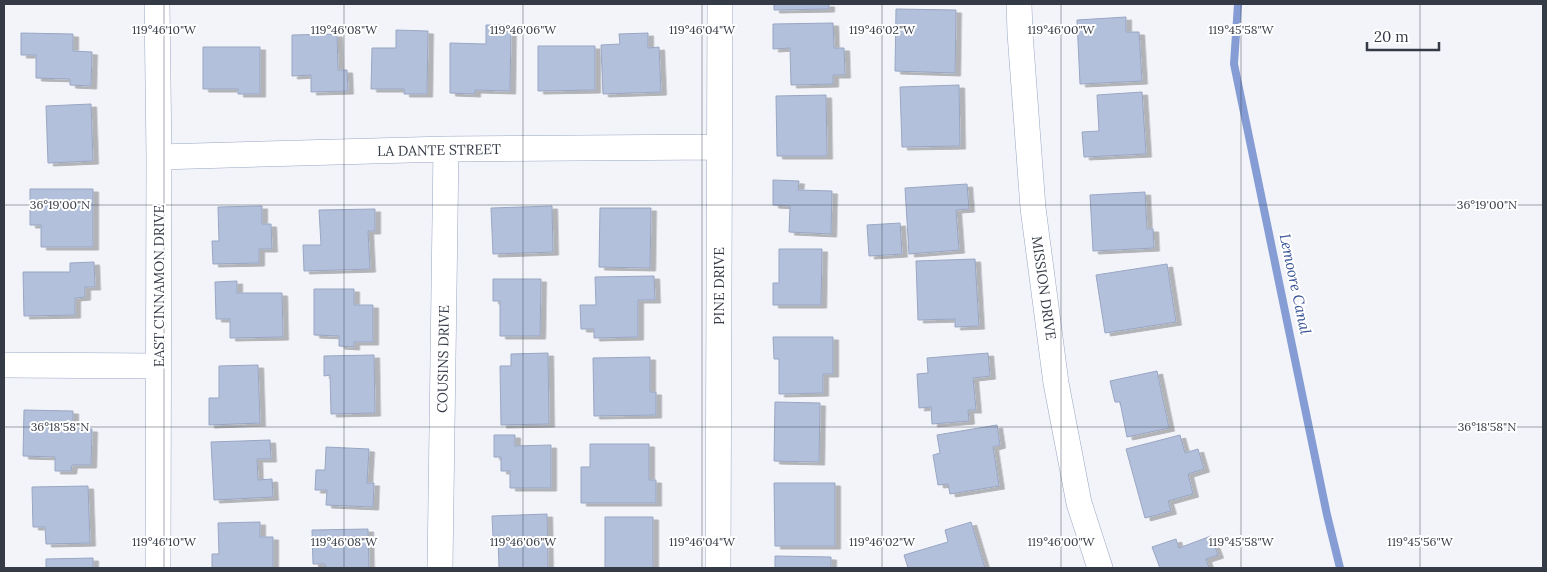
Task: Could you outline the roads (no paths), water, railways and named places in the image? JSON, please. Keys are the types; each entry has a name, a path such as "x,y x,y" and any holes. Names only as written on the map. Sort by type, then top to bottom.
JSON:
{"street":[{"name":"EAST CINNAMON DRIVE","path":"158,4 158,568"},
{"name":"PINE DRIVE","path":"718,568 720,4"},
{"name":"MISSION DRIVE","path":"1019,4 1033,208 1056,383 1079,503 1100,568"},
{"name":"LA DANTE STREET","path":"159,157 446,149 720,147"},
{"name":"COUSINS DRIVE","path":"440,568 446,149"},
{"path":"4,365 158,366"}],"waterway":[{"name":"Lemoore Canal","path":"1238,4 1234,64 1327,515 1340,568"}]}
